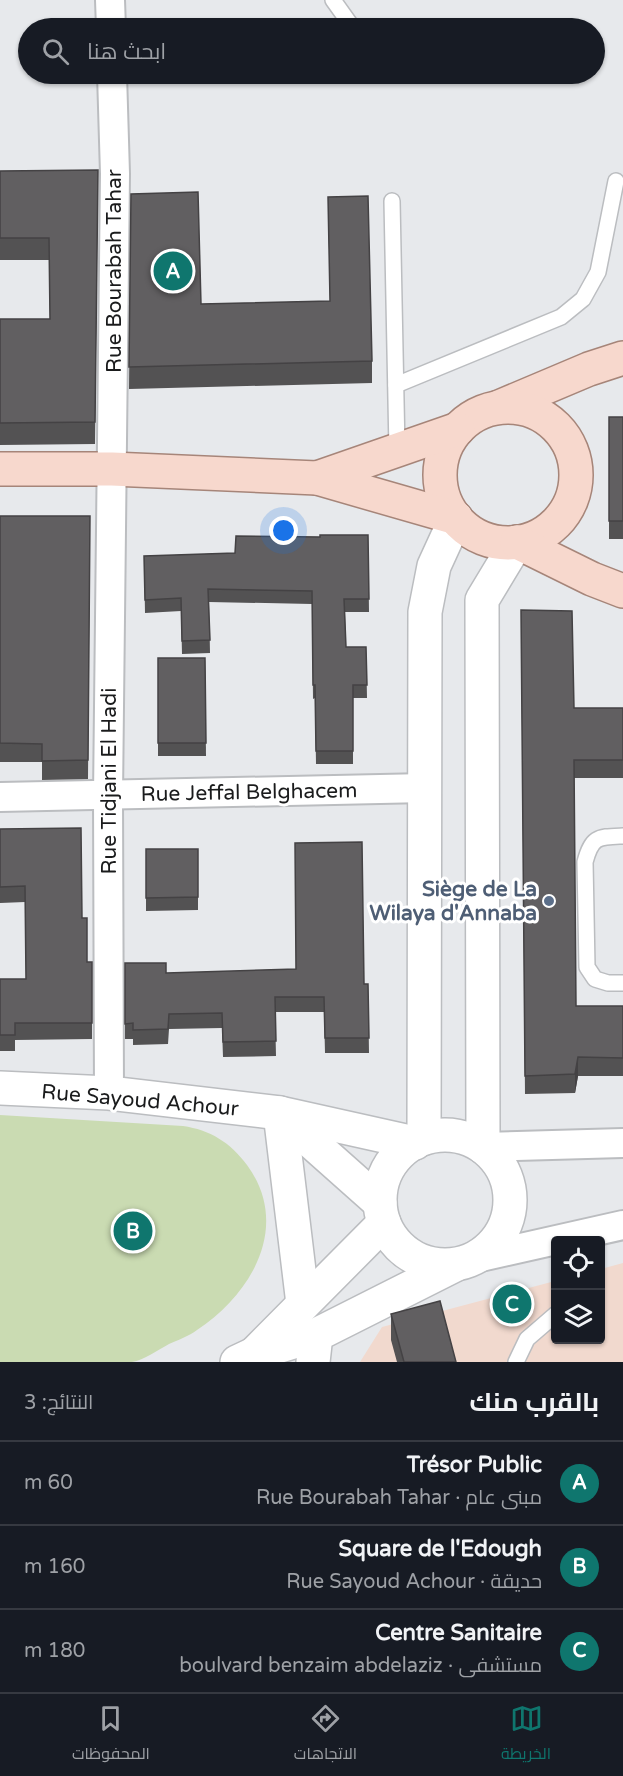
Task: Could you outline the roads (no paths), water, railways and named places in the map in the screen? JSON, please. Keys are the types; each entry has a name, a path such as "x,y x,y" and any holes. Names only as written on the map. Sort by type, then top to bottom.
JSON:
{"main road":[{"path":"499,407 520,407 541,415 558,428 570,445 576,466 575,487 568,507 555,524 538,537 517,542 494,542 473,533 456,518 446,501 441,482 442,463 447,445 458,429 477,414 589,369 623,358"},
{"path":"317,478 458,429"},
{"path":"0,469 112,469 317,478 456,518"},
{"path":"419,1141 426,788 425,612 434,566 456,518"},
{"path":"517,542 592,579 623,591"},
{"path":"483,1147 482,600 517,542"},
{"name":"Rue Sayoud Achour","path":"0,1088 109,1093 280,1113 419,1141"},
{"path":"280,1113 382,1213 396,1242 412,1257 433,1264 465,1261"},
{"path":"280,1113 303,1304"},
{"path":"444,1135 465,1138 483,1147 498,1162 508,1182 510,1204 505,1226 493,1244 314,1349 250,1360 303,1304 382,1213 382,1182 392,1163 405,1148 419,1141 444,1135"}],"street":[{"path":"110,0 111,18"},
{"name":"Rue Bourabah Tahar","path":"111,84 104,174 112,469"},
{"name":"Rue Tidjani El Hadi","path":"109,1093 108,796 112,469"},
{"name":"Rue Jeffal Belghacem","path":"0,797 426,788"},
{"path":"483,1147 623,1143"},
{"path":"585,1236 623,1225"},
{"path":"465,1261 551,1243"}],"lane":[{"path":"333,0 346,18"},
{"path":"396,385 561,317 583,299 598,272 616,181"},
{"path":"392,201 397,450"},
{"path":"623,836 602,837 589,846 585,862 587,967 595,980 623,983"},
{"path":"516,1362 527,1338 551,1317"}],"place":[{"name":"Trésor Public","path":"173,271"},
{"name":"Siège de La Wilaya d'Annaba","path":"549,901"},
{"name":"Square de l'Edough","path":"133,1231"},
{"name":"Centre Sanitaire","path":"512,1304"}]}
